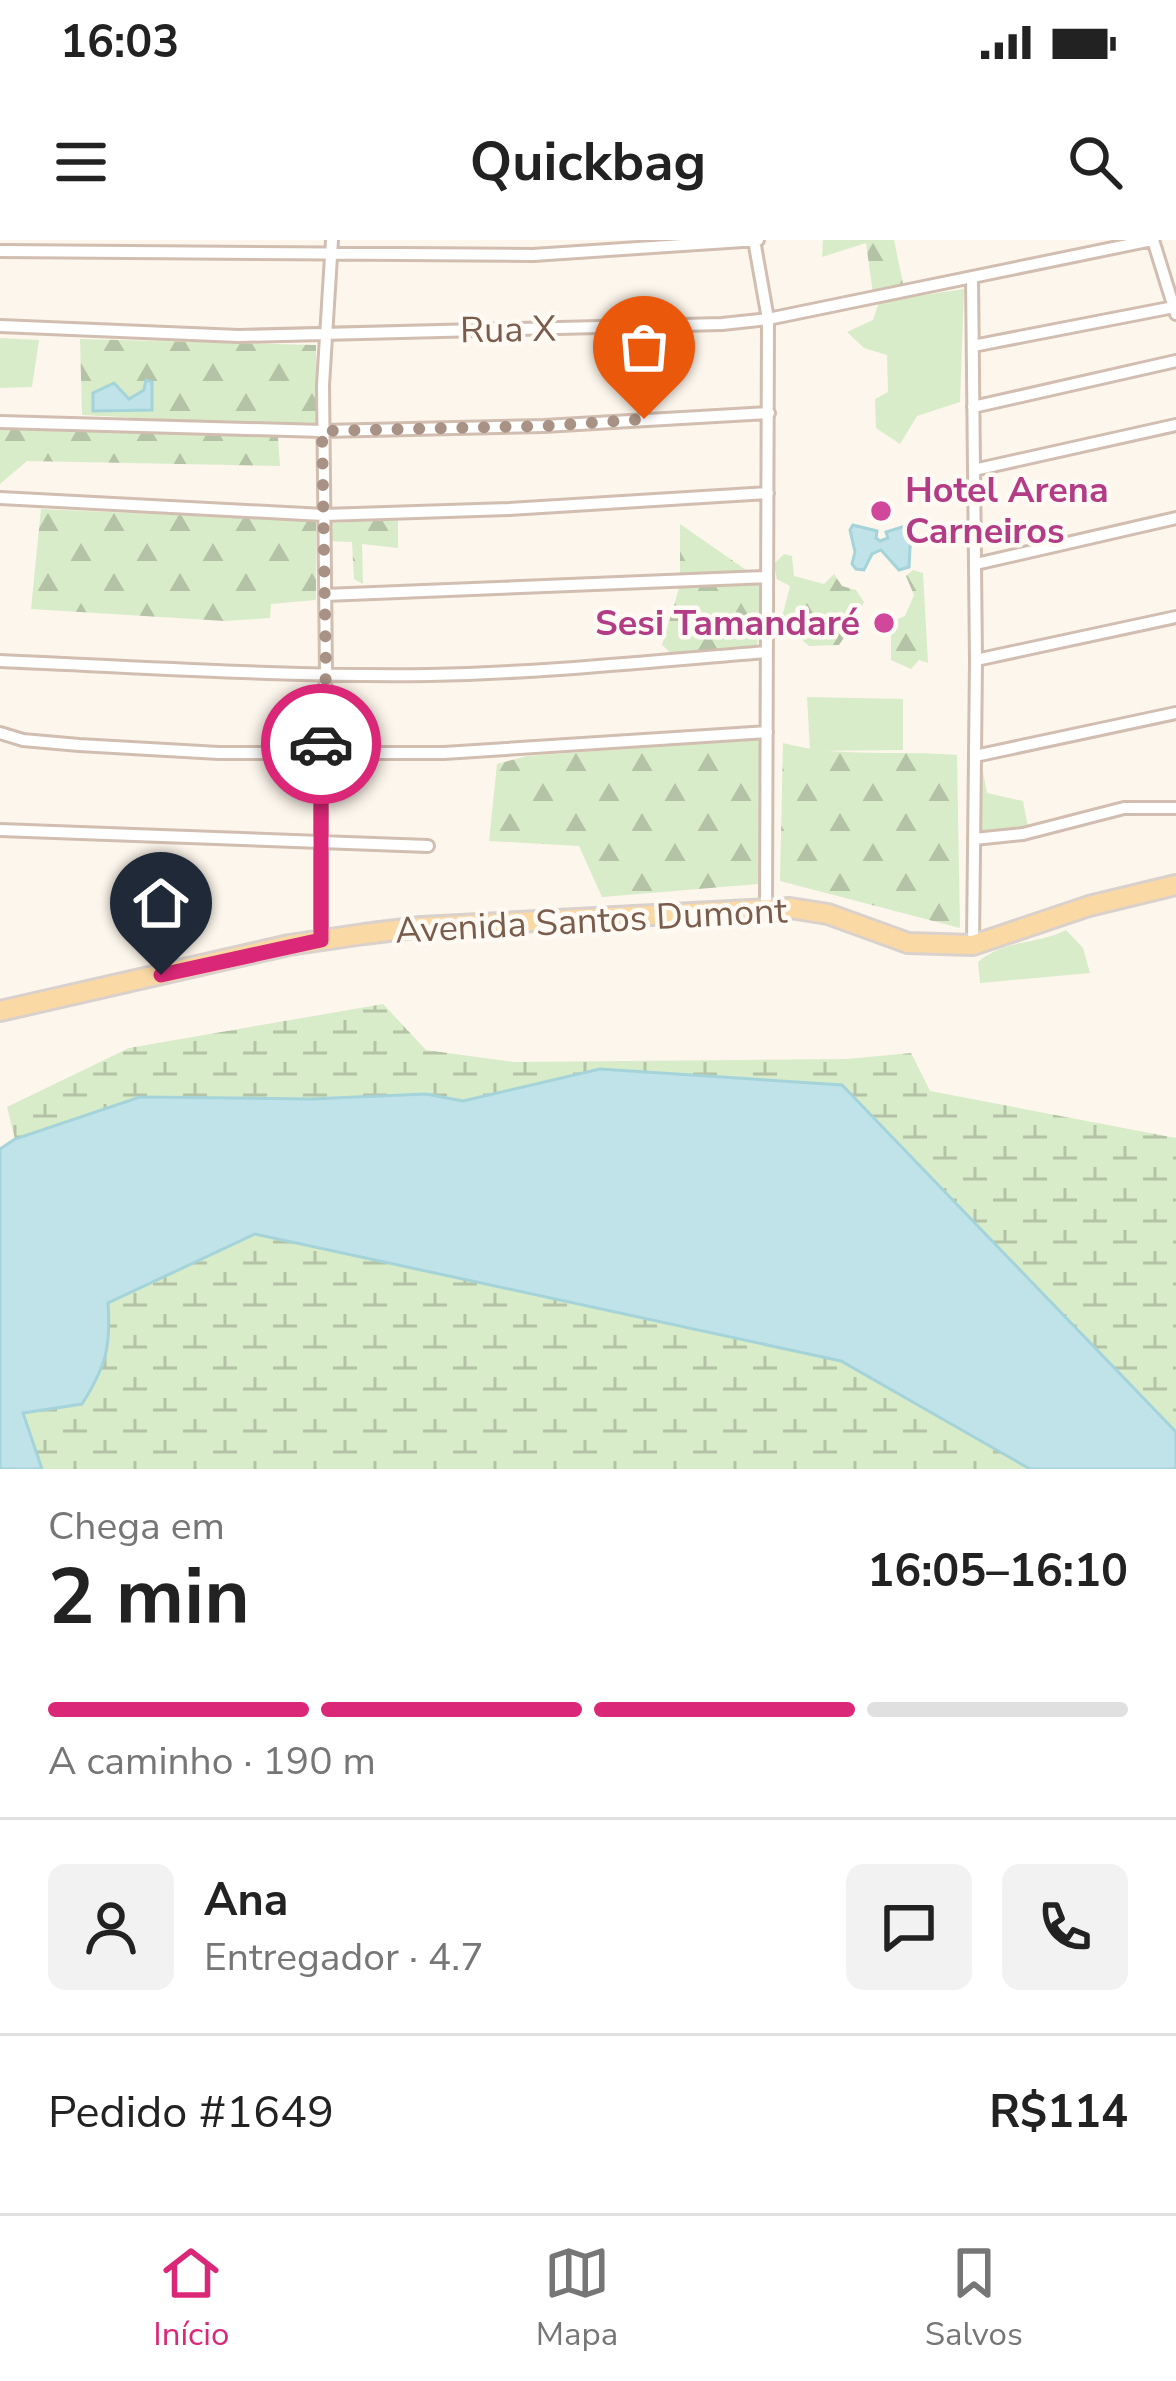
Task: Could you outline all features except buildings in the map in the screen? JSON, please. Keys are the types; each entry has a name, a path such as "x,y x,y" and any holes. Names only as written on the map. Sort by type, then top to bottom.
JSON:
{"main road":[{"name":"Avenida Santos Dumont","path":"0,1011 321,940 421,927 766,909 828,914 908,943 973,945 1089,906 1176,885"}],"street":[{"path":"0,251 331,246 555,254 756,240 768,319 766,909"},
{"name":"Rua X","path":"0,326 324,335 768,319 1153,240"},
{"path":"973,346 1175,310 1153,240"},
{"path":"321,940 326,674 322,431 331,246"},
{"path":"972,278 973,945"},
{"path":"973,406 1176,361"},
{"path":"0,422 322,431 544,426 769,413"},
{"path":"974,470 1176,425"},
{"path":"0,498 324,514 768,494"},
{"path":"976,564 1176,518"},
{"path":"325,595 767,578"},
{"path":"976,660 1176,617"},
{"path":"0,661 326,674 545,671 766,652"},
{"path":"975,756 1176,713"},
{"path":"0,734 79,745 219,753 444,753 767,733"},
{"path":"974,839 1023,834 1124,808 1176,808"},
{"path":"0,830 428,846"}],"green space":[{"path":"823,240 894,240 904,288 873,294 866,243 822,257"},
{"path":"964,289 960,402 917,416 900,444 876,428 875,399 888,392 887,355 864,348 847,332 873,320 879,302"},
{"path":"0,338 39,340 32,387 0,388"},
{"path":"80,339 316,345 316,427 82,415"},
{"path":"0,426 278,437 280,466 27,461 0,484"},
{"path":"41,509 316,521 316,600 271,604 270,618 225,621 31,609"},
{"path":"398,520 398,548 362,544 363,584 354,579 352,542 328,541 331,523"},
{"path":"680,524 762,581 757,649 673,655 662,645 680,585"},
{"path":"784,554 792,556 794,576 824,584 834,574 864,602 859,612 843,619 849,630 839,645 809,646 781,621 790,586 777,579 774,564"},
{"path":"913,570 923,573 928,663 919,660 911,669 891,660 891,622 905,616 914,595 906,576"},
{"path":"807,697 903,699 903,750 810,751"},
{"path":"761,739 758,884 602,897 579,846 489,841 497,764 527,756"},
{"path":"783,743 847,752 957,755 960,928 780,881"},
{"path":"978,771 983,772 987,793 1023,801 1028,827 1005,834 978,832"},
{"path":"1066,930 1083,948 1090,973 980,983 978,962 988,955"},
{"path":"383,1004 426,1050 513,1062 847,1059 911,1053 930,1091 1176,1138 1176,1432 842,1085 600,1069 463,1101 426,1094 310,1099 140,1097 15,1139 7,1107 129,1048"},
{"path":"255,1234 841,1361 1030,1469 0,1469 0,1354"}],"water":[{"path":"146,380 152,382 152,410 93,411 93,393 114,383 129,399 144,390"},
{"path":"853,525 877,531 880,541 888,538 886,532 905,526 911,529 909,567 899,570 881,550 872,554 864,570 856,569 852,564"},
{"path":"600,1069 842,1085 1176,1432 1176,1469 1030,1469 841,1361 255,1234 108,1303 105,1356 82,1404 23,1413 42,1469 0,1469 0,1149 15,1139 140,1097 310,1099 426,1094 463,1101"}],"way so far":[{"path":"321,744 326,674 322,431 644,419"}],"place":[{"name":"Hotel Arena Carneiros","path":"881,511"},
{"name":"Sesi Tamandaré","path":"884,623"}],"route":[{"path":"161,975 321,940 321,744"}]}
